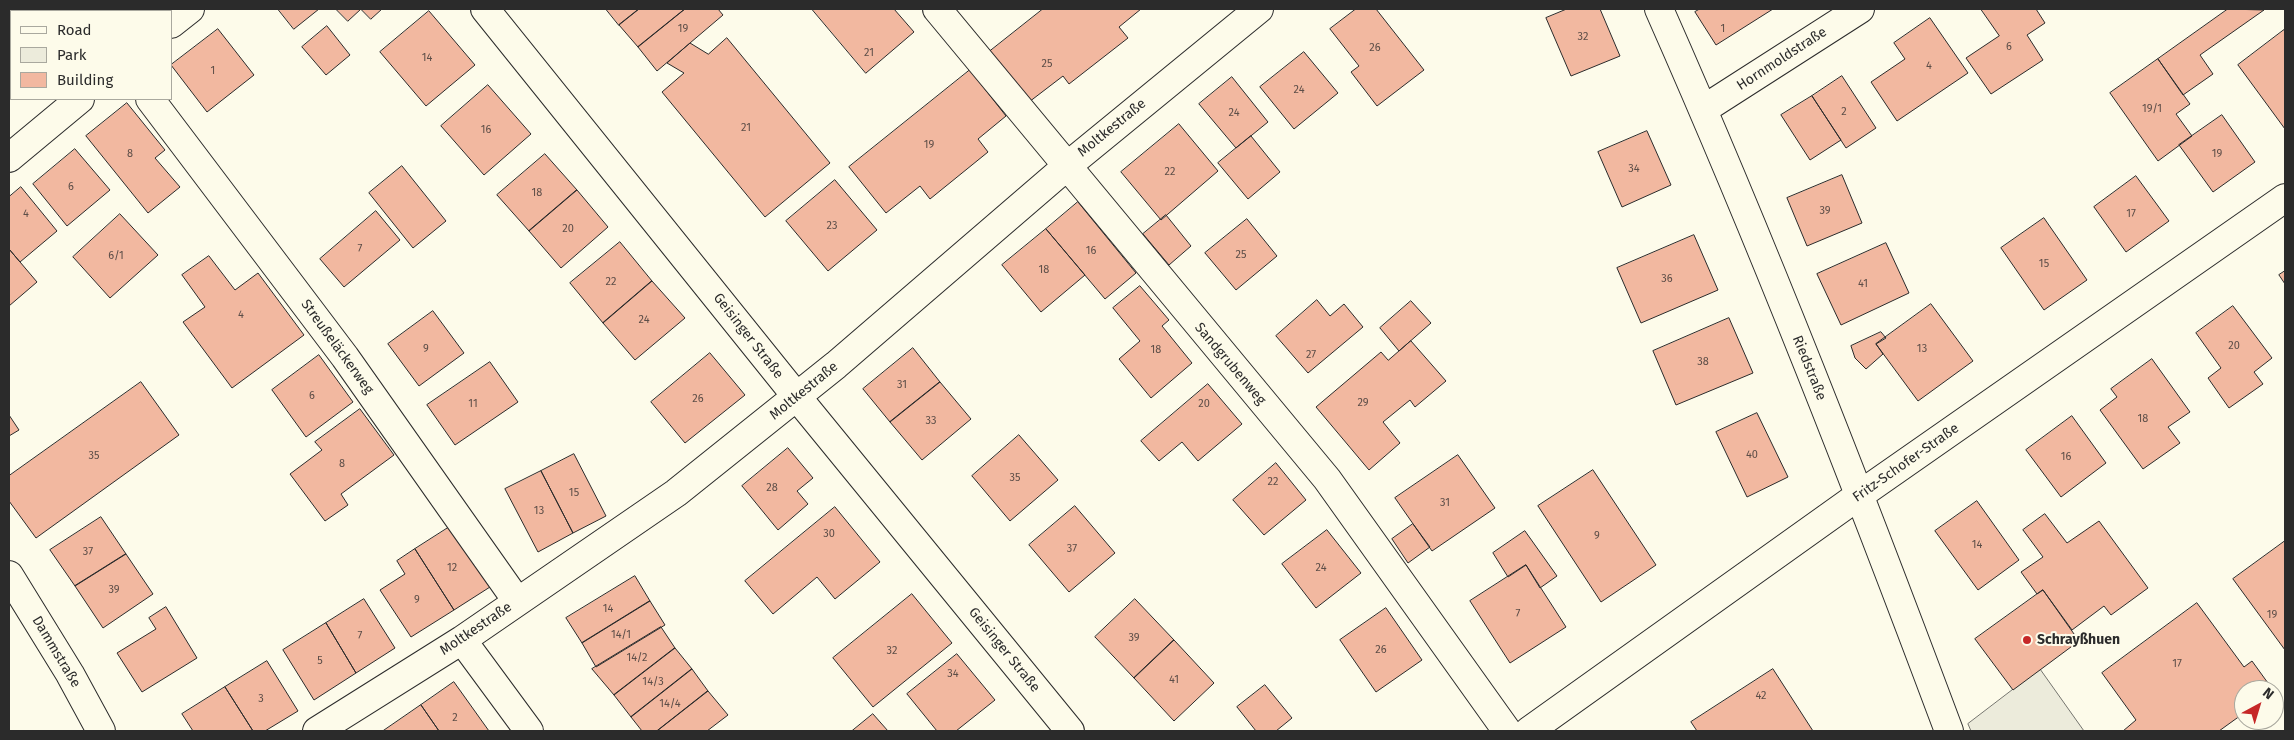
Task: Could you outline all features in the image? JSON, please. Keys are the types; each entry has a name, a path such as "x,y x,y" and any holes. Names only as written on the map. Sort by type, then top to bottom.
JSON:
{"street":[{"path":"172,23 190,9"},
{"name":"Geisinger Straße","path":"485,9 797,397 1070,731"},
{"name":"Sandgrubenweg","path":"937,9 1327,479 1507,731"},
{"name":"Moltkestraße","path":"318,731 462,640 676,492 797,397 1066,166 1259,9"},
{"name":"Riedstraße","path":"1659,9 1704,109 1860,494 1949,731"},
{"name":"Hornmoldstraße","path":"1704,109 1860,9"},
{"path":"9,158 79,100"},
{"name":"Streußeläckerweg","path":"151,100 345,357 517,601"},
{"name":"Fritz-Schofer-Straße","path":"1529,731 1860,494 2285,198"},
{"name":"Dammstraße","path":"9,575 70,674 101,731"},
{"path":"462,640 529,731"}],"green space":[{"path":"2040,669 2084,731 1971,731 1968,724"}],"building":[{"path":"278,9 319,9 294,29"},
{"path":"336,9 361,9 348,21"},
{"path":"361,9 382,9 371,19"},
{"path":"606,9 639,9 619,25"},
{"path":"639,9 685,9 638,47 619,25"},
{"path":"685,9 718,9 723,15 657,71 638,47"},
{"path":"812,9 894,9 914,32 866,73"},
{"path":"1043,9 1141,9 1119,27 1128,38 1069,84 1063,76 1029,102 989,52"},
{"path":"1356,9 1376,9 1424,70 1377,106 1351,72 1359,66 1330,29"},
{"path":"1567,9 1600,9 1620,56 1571,76 1546,18"},
{"path":"1700,9 1773,9 1716,45 1695,12"},
{"path":"1981,9 2036,9 2045,23 2027,35 2043,60 1991,94 1966,58 1999,36"},
{"path":"2228,9 2264,10 2200,55 2213,74 2183,95 2158,59"},
{"path":"429,11 475,65 426,106 380,52"},
{"path":"1930,18 1968,73 1897,121 1871,82 1905,59 1894,43"},
{"path":"327,26 350,55 326,75 302,47"},
{"path":"218,29 254,75 207,112 172,64"},
{"path":"2284,30 2285,32 2285,129 2238,65"},
{"path":"727,38 830,163 765,217 662,92 684,73 667,63 690,43 708,54"},
{"path":"9,41 10,88 9,89"},
{"path":"1304,52 1338,93 1294,129 1260,87"},
{"path":"2158,59 2190,104 2176,114 2192,136 2158,161 2110,93"},
{"path":"970,70 1006,116 978,139 988,152 930,199 920,186 886,213 849,167"},
{"path":"1842,76 1876,128 1846,148 1812,96"},
{"path":"1232,77 1268,122 1236,148 1199,104"},
{"path":"488,85 531,134 484,175 441,126"},
{"path":"1812,96 1841,140 1810,160 1781,115"},
{"path":"127,103 165,150 155,158 180,187 148,213 86,136"},
{"path":"2222,115 2255,162 2213,192 2179,145"},
{"path":"1179,124 1218,171 1161,220 1121,172"},
{"path":"1647,131 1671,185 1622,207 1598,152"},
{"path":"1251,136 1280,172 1248,199 1218,163"},
{"path":"75,149 110,190 67,226 33,184"},
{"path":"545,154 577,190 529,231 497,195"},
{"path":"402,166 446,221 413,248 369,193"},
{"path":"1842,175 1862,223 1807,246 1787,198"},
{"path":"2136,176 2169,221 2126,252 2094,207"},
{"path":"835,180 877,230 828,271 786,221"},
{"path":"21,187 57,231 20,262 9,249 9,197"},
{"path":"577,190 608,227 561,268 529,231"},
{"path":"1078,202 1136,273 1105,299 1046,229"},
{"path":"376,211 400,240 344,287 320,259"},
{"path":"120,214 158,255 110,298 73,257"},
{"path":"1166,215 1191,246 1169,265 1143,234"},
{"path":"2044,218 2087,280 2044,310 2001,248"},
{"path":"1247,219 1277,256 1236,290 1205,253"},
{"path":"1046,229 1085,275 1041,312 1002,265"},
{"path":"1694,235 1718,290 1641,323 1617,268"},
{"path":"620,242 652,281 603,323 570,283"},
{"path":"1886,243 1909,293 1841,325 1817,274"},
{"path":"9,249 37,282 9,306"},
{"path":"209,256 235,290 258,273 304,335 232,388 183,322 205,307 182,275"},
{"path":"2285,271 2285,284 2279,275"},
{"path":"652,281 685,318 635,360 603,323"},
{"path":"1140,286 1169,320 1162,326 1192,363 1151,398 1119,359 1140,341 1113,308"},
{"path":"1317,300 1330,316 1344,304 1363,327 1308,373 1276,336"},
{"path":"1411,301 1431,323 1399,351 1380,328"},
{"path":"1931,304 1973,361 1918,401 1876,344"},
{"path":"2233,306 2272,358 2254,372 2263,384 2229,408 2208,378 2221,368 2196,333"},
{"path":"433,311 464,353 419,386 388,344"},
{"path":"1729,318 1753,373 1676,405 1653,351"},
{"path":"1881,332 1886,338 1876,344 1883,354 1866,369 1855,358 1851,346"},
{"path":"1411,341 1446,381 1415,407 1410,400 1383,422 1400,443 1369,470 1316,407 1381,352 1388,360"},
{"path":"913,348 940,382 890,422 863,389"},
{"path":"710,353 745,395 685,443 651,402"},
{"path":"319,355 353,402 306,437 272,390"},
{"path":"2152,359 2190,412 2168,427 2180,443 2143,469 2100,410 2117,397 2111,389"},
{"path":"490,362 518,402 455,445 427,405"},
{"path":"141,382 179,435 36,538 9,501 9,476"},
{"path":"940,382 971,419 922,460 890,422"},
{"path":"1208,384 1242,424 1198,461 1182,442 1159,461 1141,441"},
{"path":"360,409 394,455 341,494 348,505 325,521 290,474 322,450 315,442"},
{"path":"1757,413 1788,477 1747,497 1716,432"},
{"path":"9,415 19,430 9,436"},
{"path":"2072,416 2106,463 2061,497 2026,450"},
{"path":"1019,435 1058,480 1010,521 972,476"},
{"path":"788,448 813,478 797,491 808,504 778,530 742,486"},
{"path":"574,454 606,516 573,533 541,471"},
{"path":"1458,455 1495,508 1432,551 1395,498"},
{"path":"1276,463 1306,500 1264,535 1233,500"},
{"path":"1593,470 1656,565 1601,602 1538,506"},
{"path":"541,471 573,533 538,552 505,489"},
{"path":"1977,501 2019,560 1978,590 1935,531"},
{"path":"1075,506 1115,553 1069,592 1029,545"},
{"path":"835,507 880,562 835,599 817,577 773,614 745,581"},
{"path":"2045,514 2067,543 2099,521 2148,588 2111,615 2104,606 2072,630 2043,590 2037,594 2021,572 2043,557 2023,530"},
{"path":"101,517 126,554 75,586 50,550"},
{"path":"1413,524 1430,547 1408,563 1392,539"},
{"path":"451,526 490,587 454,610 415,549"},
{"path":"1327,530 1361,573 1316,608 1282,564"},
{"path":"1525,531 1557,576 1540,588 1526,565 1508,577 1493,553"},
{"path":"2285,541 2285,650 2233,579"},
{"path":"415,549 454,610 411,637 380,590 405,574 397,561"},
{"path":"126,554 153,594 103,628 75,586"},
{"path":"1526,565 1566,627 1510,663 1470,601"},
{"path":"635,576 650,601 582,643 566,618"},
{"name":"Schrayßhuen","path":"2043,590 2079,641 2013,690 1975,639"},
{"path":"912,594 952,643 873,707 833,658"},
{"path":"364,599 395,648 356,673 326,623"},
{"path":"1135,599 1174,640 1134,678 1095,637"},
{"path":"650,601 665,625 596,667 582,643"},
{"path":"2197,603 2244,667 2252,661 2266,680 2234,680 2234,720 2219,731 2123,731 2136,720 2102,673"},
{"path":"166,607 197,658 142,692 117,653 156,629 149,618"},
{"path":"1386,608 1422,660 1376,692 1340,640"},
{"path":"326,623 356,673 314,700 283,650"},
{"path":"661,627 675,648 614,695 592,669"},
{"path":"1174,640 1214,683 1174,721 1134,678"},
{"path":"675,648 692,669 631,717 614,695"},
{"path":"957,654 995,700 956,731 937,731 907,694"},
{"path":"267,661 298,711 265,731 253,731 225,687"},
{"path":"692,669 708,691 657,731 642,731 631,717"},
{"path":"1773,669 1813,731 1697,731 1691,722"},
{"path":"454,682 489,731 439,731 421,705"},
{"path":"1265,685 1292,718 1276,731 1256,731 1237,707"},
{"path":"225,687 253,731 193,731 182,714"},
{"path":"708,691 728,715 707,731 657,731"},
{"path":"421,705 439,731 383,731"},
{"path":"873,714 888,731 852,731"}],"place":[{"name":"Schrayßhuen","path":"2027,640"}]}
